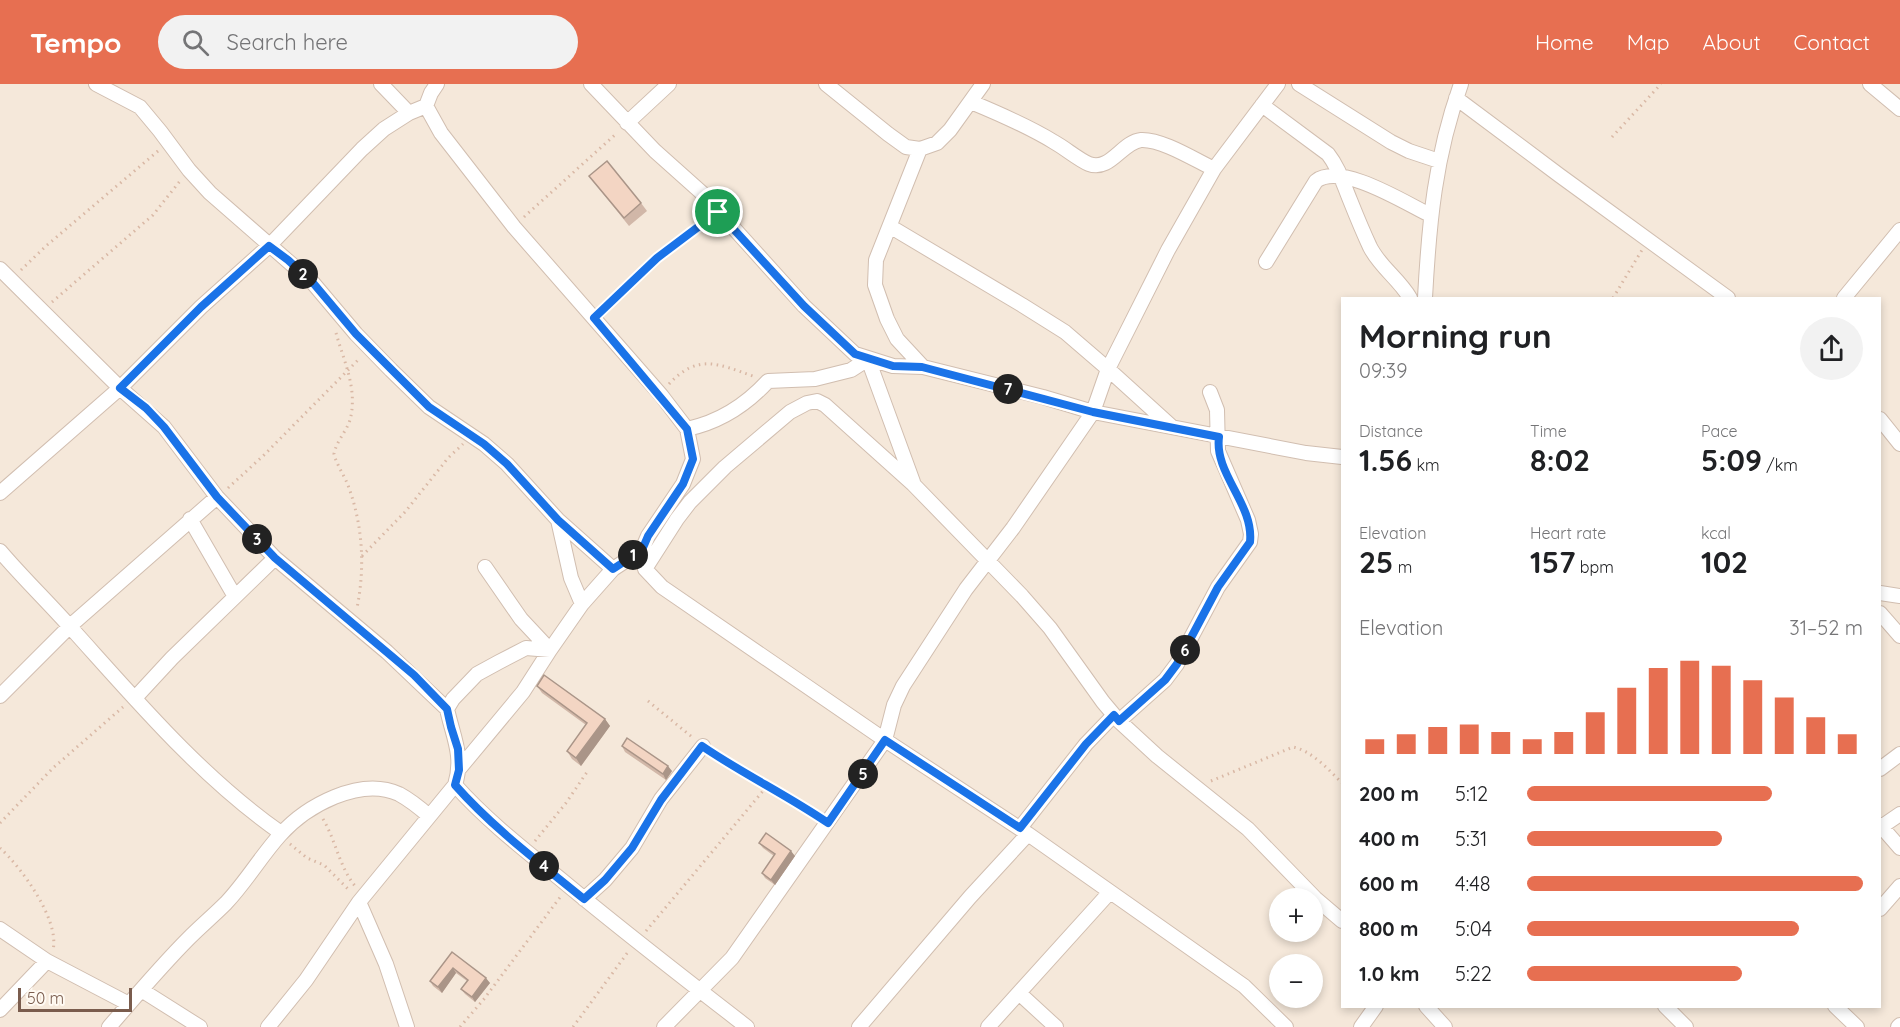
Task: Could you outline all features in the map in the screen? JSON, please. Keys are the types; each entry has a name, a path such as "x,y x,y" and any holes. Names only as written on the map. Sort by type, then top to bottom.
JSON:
{"street":[{"path":"96,84 140,107 210,193 314,284 356,334 429,407 507,464 558,520 613,569"},
{"path":"381,84 409,113"},
{"path":"0,494 120,388 201,307 269,246 362,149 384,129 409,113 426,106 437,84"},
{"path":"591,84 655,151 683,174 804,306 855,354 893,366 922,367 1093,412 1306,453 1341,457"},
{"path":"627,123 669,84"},
{"path":"826,84 906,147 920,149 937,143 983,84"},
{"path":"664,1027 732,958 885,740 894,705 903,686 966,590 1013,528 1093,412 1108,369 1158,268 1214,169 1278,84"},
{"path":"1299,84 1391,142 1439,161"},
{"path":"1425,297 1430,215 1439,161 1461,84"},
{"path":"1870,84 1900,109"},
{"path":"1456,98 1727,297"},
{"path":"971,102 1012,119 1090,164 1100,165 1109,161 1133,142 1144,140 1161,144 1214,169"},
{"path":"1262,105 1328,154 1342,177 1370,246 1378,260 1409,297"},
{"path":"426,106 441,133 514,226 661,395 687,429 693,459 683,484 648,536 642,550 645,569 662,587 684,604 1024,831 1244,986 1286,1027"},
{"path":"920,149 891,228 876,260 875,285 897,339 922,367"},
{"path":"1266,262 1316,181 1322,177 1342,177 1378,188 1430,215"},
{"path":"891,228 1056,327 1108,369 1173,428"},
{"path":"1845,297 1900,230"},
{"path":"0,269 120,388 146,408 164,427 217,497 275,558 414,675 447,709 458,749 459,770 455,785 362,899 306,981 268,1027"},
{"path":"687,429 705,425 722,417 752,398 768,381 815,379 851,370 868,359"},
{"path":"868,359 913,484"},
{"path":"859,1027 1024,831 1086,744 1165,680 1177,664 1218,587 1250,542 1248,520 1218,450 1217,410 1210,392"},
{"path":"645,569 666,534 690,502 725,467 790,412 807,403 817,402 825,405 913,484 1022,596 1050,628 1116,718 1196,789 1248,829 1315,898 1341,920"},
{"path":"1881,420 1900,444"},
{"path":"0,696 70,626 217,497"},
{"path":"190,519 234,595"},
{"path":"558,520 571,578 582,604"},
{"path":"459,770 523,692 582,604 613,569 642,550"},
{"path":"0,551 135,698 230,794 281,833"},
{"path":"135,698 234,595 275,558"},
{"path":"485,567 514,610 550,650"},
{"path":"1881,592 1900,596"},
{"path":"1881,614 1900,636"},
{"path":"447,709 453,699 477,674 526,648 550,650"},
{"path":"584,899 605,880 632,848 661,800 702,746"},
{"path":"1881,768 1900,754"},
{"path":"455,785 473,806 526,852 747,1027"},
{"path":"109,1027 225,903 281,833 318,805 360,790 378,789 398,794 429,816"},
{"path":"1881,825 1900,814"},
{"path":"1881,827 1900,848"},
{"path":"1881,908 1900,886"},
{"path":"988,1027 1110,892"},
{"path":"362,899 406,1027"},
{"path":"2,935 129,1004"},
{"path":"0,1010 47,961"},
{"path":"143,990 201,1027"},
{"path":"1020,994 1056,1027"},
{"path":"1361,1027 1375,1008"},
{"path":"1427,1008 1445,1027"},
{"path":"1667,1008 1686,1027"},
{"path":"1837,1008 1855,1026"}],"path":[{"path":"1612,137 1661,84"},
{"path":"514,226 627,123"},
{"path":"11,280 46,246 169,142"},
{"path":"42,311 153,215 189,170"},
{"path":"594,318 657,258 718,212"},
{"path":"1614,297 1648,241"},
{"path":"334,308 334,328 352,387 351,417 334,454 352,496 360,533 363,580 354,625"},
{"path":"661,395 677,376 693,365 728,366 768,381"},
{"path":"217,497 263,456 348,369"},
{"path":"362,556 405,512 448,458 473,437"},
{"path":"0,823 53,768 135,698"},
{"path":"648,701 702,746 726,762 791,797 828,823"},
{"path":"1196,789 1249,764 1293,747 1312,756 1341,782"},
{"path":"526,852 566,803 587,772"},
{"path":"573,1027 637,942 768,785"},
{"path":"318,805 345,872 362,899"},
{"path":"281,833 301,855 324,865 362,899"},
{"path":"0,848 18,867 48,914 55,938 54,948 47,961"},
{"path":"460,1027 484,999 568,886"}],"shaded area":[{"path":"0,84 1900,84 1900,1027 0,1027"}],"building":[{"path":"607,161 641,203 624,218 589,176"},
{"path":"544,675 605,719 576,758 567,751 587,723 537,686"},
{"path":"627,738 668,766 663,774 622,746"},
{"path":"766,833 791,851 771,880 762,873 775,854 759,843"},
{"path":"452,952 486,978 472,997 461,989 468,980 453,968 438,987 430,981"}],"route":[{"path":"718,212 804,306 855,354 893,366 922,367 1093,412 1219,437 1218,450 1248,520 1250,542 1218,587 1177,664 1165,680 1119,721 1114,715 1086,744 1020,828 885,740 828,823 791,797 726,762 702,746 661,800 632,848 605,880 584,899 473,806 455,785 459,770 458,749 447,709 414,675 275,558 217,497 164,427 146,408 120,388 201,307 269,246 314,284 356,334 429,407 484,444 507,464 558,520 613,569 642,550 648,536 683,484 693,459 687,429 661,395 594,318 657,258 718,212"}]}
